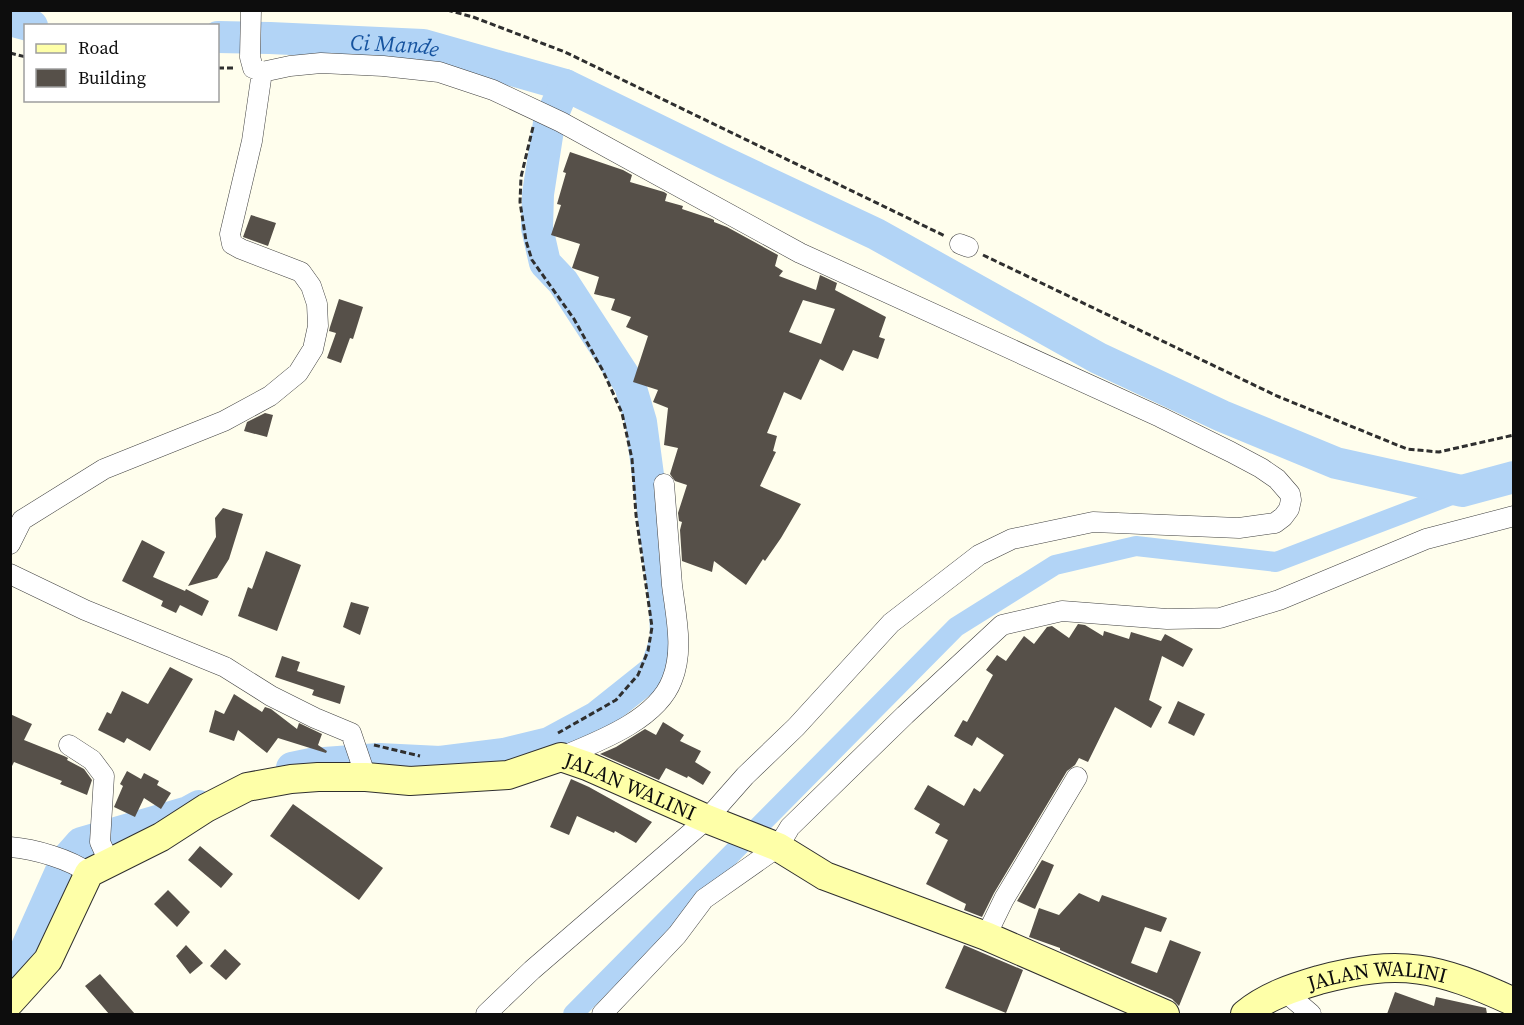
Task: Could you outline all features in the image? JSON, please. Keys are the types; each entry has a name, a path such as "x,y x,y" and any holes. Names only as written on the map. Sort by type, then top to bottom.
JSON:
{"street":[{"path":"10,544 22,520 104,469 224,421 270,396 298,373 313,349 318,326 317,304 311,286 301,272 241,249 232,244 230,234 252,141 256,64 251,10"},
{"path":"256,64 290,66 321,63 439,72 492,90 547,116 800,253 1160,417 1231,452 1277,479 1290,494 1289,509 1275,524 1239,528 1093,522 1012,539 979,555 891,623 796,727 746,776 712,821 532,970 486,1014"},
{"path":"556,747 599,741 641,717 661,698 672,681 679,649 664,484"},
{"path":"602,1014 677,935 704,899 775,846 790,827 905,715 1002,625 1062,611 1167,619 1220,618 1280,600 1426,539 1514,516"},
{"path":"10,574 85,610 225,667 271,696 353,739 365,773"},
{"path":"10,1002 48,960 89,854 104,776 92,760 69,745"},
{"name":"JALAN WALINI","path":"89,854 120,859 161,837 206,808 247,787 291,779 365,773 410,781 508,775 556,747 587,766 775,846 825,876 986,936 1165,1014"},
{"path":"986,936 1004,899 1077,777"},
{"path":"10,847 89,854"},
{"name":"JALAN WALINI","path":"1245,1014 1264,1000 1284,991 1342,974 1398,967 1422,969 1459,979 1514,1002"},
{"path":"1284,991 1311,1014"}],"path":[{"path":"447,10 473,17 565,52 1276,396 1407,449 1439,452 1514,435"},
{"path":"547,116 521,177 520,202 526,241 532,260 574,319 603,371 622,413 632,459 636,515 652,627 648,651 638,675 616,700 556,747"},
{"path":"353,739 429,758"}],"building":[{"path":"570,152 623,170 632,175 630,182 664,192 667,194 665,201 712,219 778,255 775,266 783,271 779,276 816,290 820,275 837,283 835,290 886,317 879,337 885,339 878,359 853,350 843,371 820,359 801,400 784,392 767,433 777,436 773,451 776,452 760,486 801,504 781,538 765,561 763,559 746,585 714,561 712,572 682,561 680,530 682,522 679,521 678,513 687,485 675,481 670,474 678,448 664,445 668,408 653,402 658,390 633,382 648,336 626,327 631,317 611,310 615,299 594,294 599,277 572,268 580,244 551,235 561,205 557,204 566,173 563,172","holes":["803,300 835,309 821,344 789,332"]},
{"path":"251,215 276,223 268,246 243,237"},
{"path":"339,299 363,307 353,339 350,338 341,363 327,358 336,333 329,331"},
{"path":"265,413 273,415 267,437 244,431 247,422"},
{"path":"223,508 243,514 229,559 217,578 188,586 216,537 215,518"},
{"path":"142,540 165,552 153,577 185,591 186,589 209,601 202,616 180,605 176,613 161,606 163,601 122,581"},
{"path":"266,551 301,565 277,631 238,616 248,587 252,589"},
{"path":"351,602 369,607 360,635 343,627"},
{"path":"1078,624 1085,625 1103,636 1104,631 1129,639 1131,632 1161,641 1165,634 1193,649 1183,667 1162,656 1149,700 1162,707 1151,728 1115,707 1088,762 1079,758 1075,765 1067,771 982,917 964,910 966,904 926,884 948,840 935,833 940,824 914,809 928,785 964,806 974,788 980,792 1004,755 977,737 972,746 954,736 963,720 967,722 993,675 986,670 997,655 1006,661 1024,636 1034,644 1047,627 1052,626 1069,638"},
{"path":"282,656 300,662 297,671 345,686 340,704 312,695 314,690 275,677"},
{"path":"170,667 193,679 150,751 127,738 124,743 98,730 107,712 111,714 122,691 148,704"},
{"path":"234,694 262,712 265,707 271,709 297,729 299,723 322,734 318,745 327,751 326,753 278,738 267,753 238,730 234,741 209,732 215,710 224,714"},
{"path":"1178,701 1205,714 1194,736 1168,723"},
{"path":"10,714 32,724 24,740 64,756 84,769 92,780 87,795 60,784 62,781 14,762 10,770"},
{"path":"663,722 684,735 680,741 701,751 695,762 711,772 703,785 688,776 687,778 666,768 659,780 600,754 645,729 656,735"},
{"path":"127,771 141,779 144,773 159,781 157,785 171,793 161,809 144,798 135,817 114,807 123,786 120,784"},
{"path":"571,779 652,822 636,843 615,831 614,833 577,816 569,835 550,827"},
{"path":"293,804 383,868 359,900 270,836"},
{"path":"200,846 233,874 221,888 188,860"},
{"path":"1042,860 1054,865 1035,909 1017,901"},
{"path":"168,890 190,912 177,927 154,904"},
{"path":"1079,893 1099,902 1102,895 1167,918 1161,932 1145,927 1131,963 1157,973 1170,940 1201,952 1179,1006 1172,999 1060,950 1060,948 1029,937 1039,908 1059,915"},
{"path":"186,945 203,963 190,974 176,956"},
{"path":"964,945 1023,970 1006,1013 945,988"},
{"path":"225,949 241,964 226,980 210,966"},
{"path":"100,974 135,1014 109,1014 85,986"},
{"path":"1395,992 1434,1006 1436,997 1486,1008 1487,1014 1387,1014"}],"waterway":[{"name":"Ci Mande","path":"10,20 25,24"},
{"name":"Ci Mande","path":"219,37 423,45 565,85"},
{"path":"292,768 311,764 379,759 440,762 504,754 549,743 597,717 656,670 666,639 665,604 641,422 630,385 563,282 545,263 537,228 538,194 549,123 565,85 876,234 1098,358 1222,416 1336,463 1462,491 1514,477"},
{"path":"573,1014 956,627 1055,565 1136,546 1276,562 1462,491"},
{"path":"10,985 66,860 81,843 188,812 199,806"}]}
